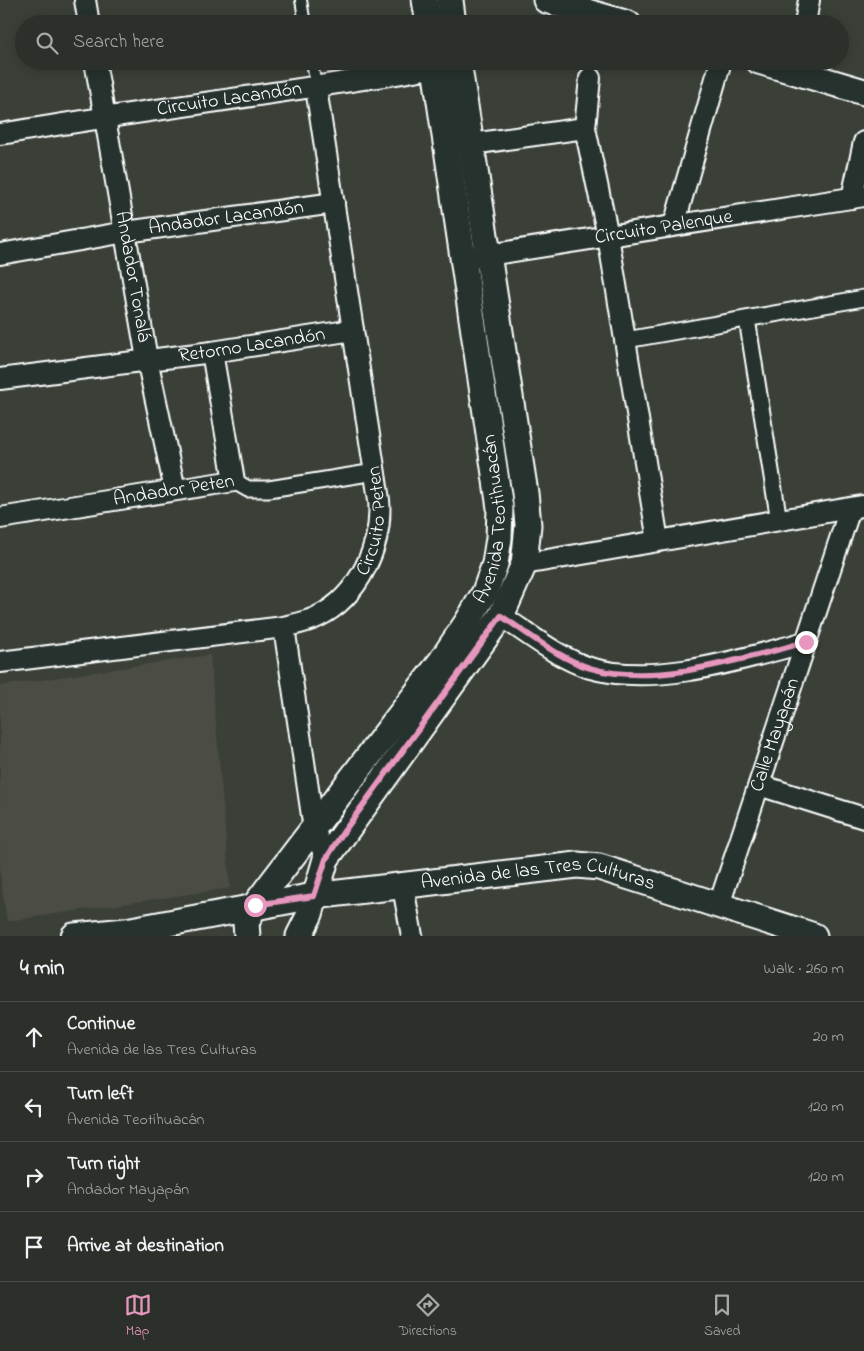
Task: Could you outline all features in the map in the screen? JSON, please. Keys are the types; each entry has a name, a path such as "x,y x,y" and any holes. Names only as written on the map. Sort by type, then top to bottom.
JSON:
{"street":[{"path":"85,0 88,15"},
{"path":"425,0 428,15"},
{"path":"450,0 452,15"},
{"path":"546,0 598,8 611,15"},
{"path":"806,15 809,0"},
{"name":"Andador Tonalá","path":"96,70 103,117 126,232 147,359 175,490"},
{"name":"Circuito Lacandón","path":"0,134 103,117 316,88 414,70"},
{"name":"Avenida Teotihuacán","path":"247,936 246,923 255,905 442,660 485,592 495,564 499,538 500,508 463,258 447,70"},
{"name":"Avenida Teotihuacán","path":"298,936 310,914 326,859 501,616 524,564 528,525 525,493 472,144 448,70"},
{"path":"674,226 718,70"},
{"path":"806,70 864,92"},
{"path":"590,78 586,128 594,178 608,236 658,541"},
{"name":"Circuito Peten","path":"0,662 284,628 317,618 334,607 365,569 377,541 381,517 316,88"},
{"path":"472,144 586,128"},
{"path":"858,197 864,142"},
{"name":"Circuito Palenque","path":"463,258 858,197"},
{"name":"Andador Lacandón","path":"0,254 126,232 334,203"},
{"path":"626,340 864,298"},
{"path":"747,319 779,521"},
{"name":"Retorno Lacandón","path":"0,379 212,352 353,330"},
{"path":"212,352 234,481"},
{"name":"Andador Peten","path":"0,518 234,481 248,490 269,489 375,472"},
{"path":"524,564 857,507"},
{"name":"Calle Mayapán","path":"719,905 806,642 857,507"},
{"path":"501,616 563,656 590,668 627,674 698,668 806,642"},
{"path":"284,628 314,829 326,859"},
{"path":"759,785 864,818"},
{"name":"Avenida de las Tres Culturas","path":"127,933 255,905 314,896 577,865 598,867 719,905 787,932 814,936"},
{"path":"403,887 412,936"},
{"path":"74,936 127,933"}],"lane":[{"path":"302,0 304,15"},
{"path":"313,70 316,88"}],"shaded area":[{"path":"210,655 230,888 7,921 0,873 0,686"}],"route":[{"path":"255,905 314,896 326,859 342,834 473,658 501,616 563,656 590,668 627,674 698,668 806,642"}]}
